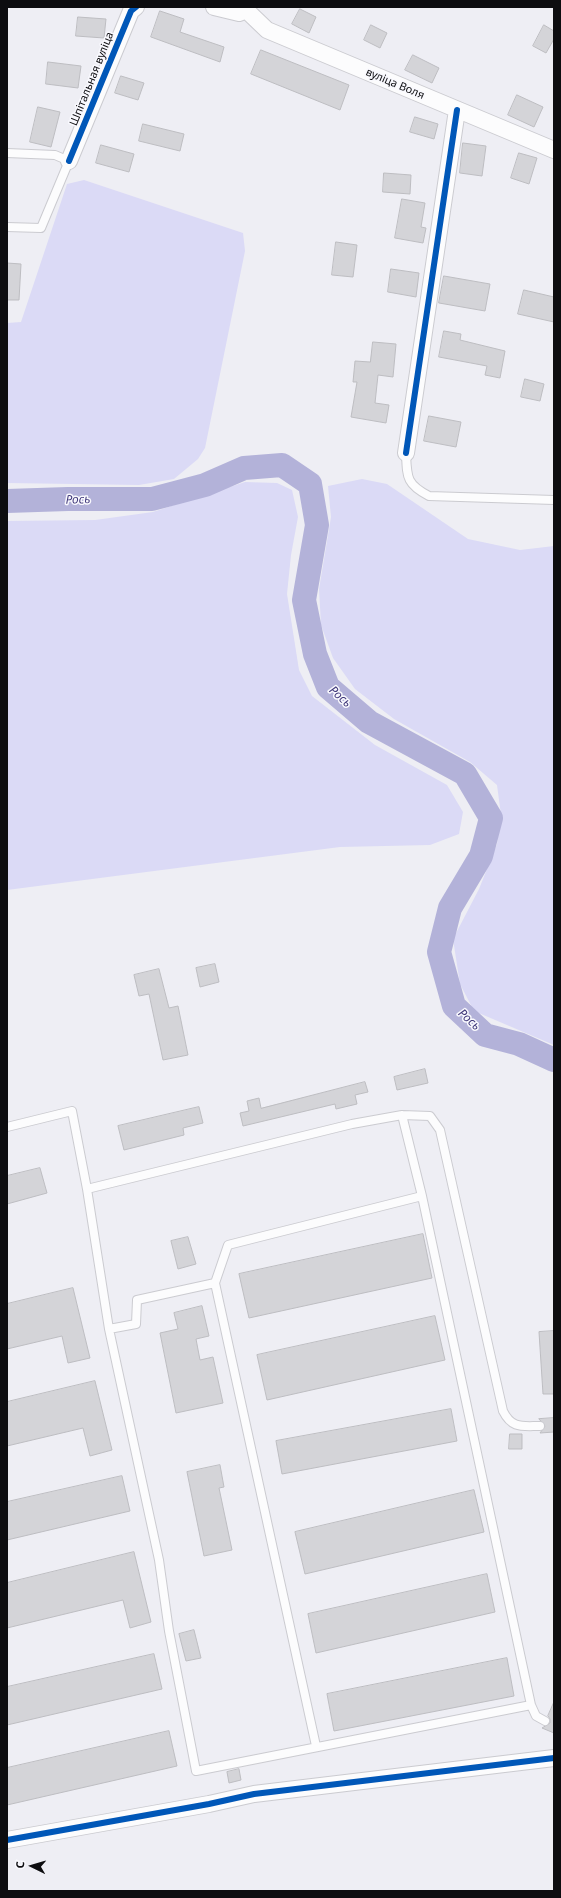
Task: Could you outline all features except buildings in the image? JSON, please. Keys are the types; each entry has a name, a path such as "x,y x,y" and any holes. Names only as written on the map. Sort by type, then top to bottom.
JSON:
{"street":[{"name":"Шпітальная вуліца","path":"69,161 131,11 136,7"},
{"path":"214,7 239,13 245,8"},
{"name":"вуліца Воля","path":"245,8 267,30 554,150"},
{"path":"406,453 457,110"},
{"path":"7,1840 209,1804 254,1794 554,1758"}],"lane":[{"path":"7,153 55,155 69,161 42,228 7,227"},
{"path":"406,453 407,477 418,490 429,496 554,500"},
{"path":"7,1127 72,1111 87,1189 109,1329 159,1560 169,1631 196,1771 316,1746 531,1705"},
{"path":"402,1115 422,1196 531,1705 536,1716 546,1721"},
{"path":"87,1189 352,1124 402,1115 430,1116 440,1130 503,1411 508,1420 518,1426 540,1426"},
{"path":"316,1746 215,1283 228,1245 422,1196"},
{"path":"109,1329 136,1324 137,1300 215,1283"}],"shaded area":[{"path":"84,180 243,233 245,251 205,448 198,459 174,479 139,485 7,483 7,323 21,322 67,184"},
{"path":"362,479 387,484 468,539 520,550 554,546 554,1045 474,1011 460,984 453,939 479,889 497,844 501,815 497,785 470,762 394,719 355,689 333,658 321,625 319,589 331,517 328,486"},
{"path":"245,482 277,483 292,490 298,517 291,555 287,594 299,670 312,696 375,745 447,785 463,812 459,834 430,845 340,847 7,890 7,521 95,520 153,512"}],"waterway":[{"name":"Рось","path":"7,501 152,499 205,485 244,468 282,465 310,484 317,525 304,600 315,654 328,687 369,722 465,774 491,818 481,856 450,908 439,952 454,1006 485,1035 519,1044 554,1060"}],"cycle path":[{"path":"69,161 131,11 136,7"},
{"path":"406,453 457,110"},
{"path":"7,1840 209,1804 254,1794 554,1758"}]}
